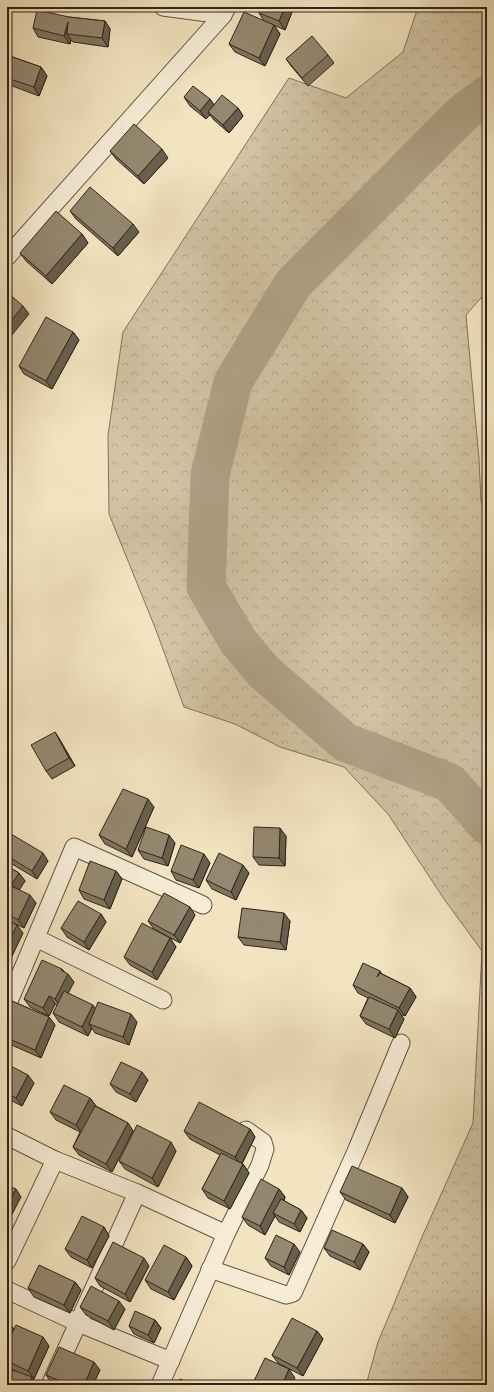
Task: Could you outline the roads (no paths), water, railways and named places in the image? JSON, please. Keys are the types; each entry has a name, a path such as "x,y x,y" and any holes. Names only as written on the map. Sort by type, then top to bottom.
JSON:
{"street":[{"path":"164,7 225,11"},
{"path":"7,257 225,11"},
{"path":"7,1006 74,848 202,905"},
{"path":"36,938 163,1000"},
{"path":"210,1269 286,1295 293,1293 357,1149 401,1042"},
{"path":"160,1385 210,1269 260,1165 265,1149 263,1142 246,1130"},
{"path":"7,1136 54,1160 137,1193 226,1234"},
{"path":"7,1261 54,1160"},
{"path":"50,1385 137,1193"},
{"path":"7,1290 78,1324 170,1361"}],"waterway":[{"path":"487,95 462,114 293,284 233,382 210,475 206,587 238,641 264,672 345,742 450,783 487,825"}]}
